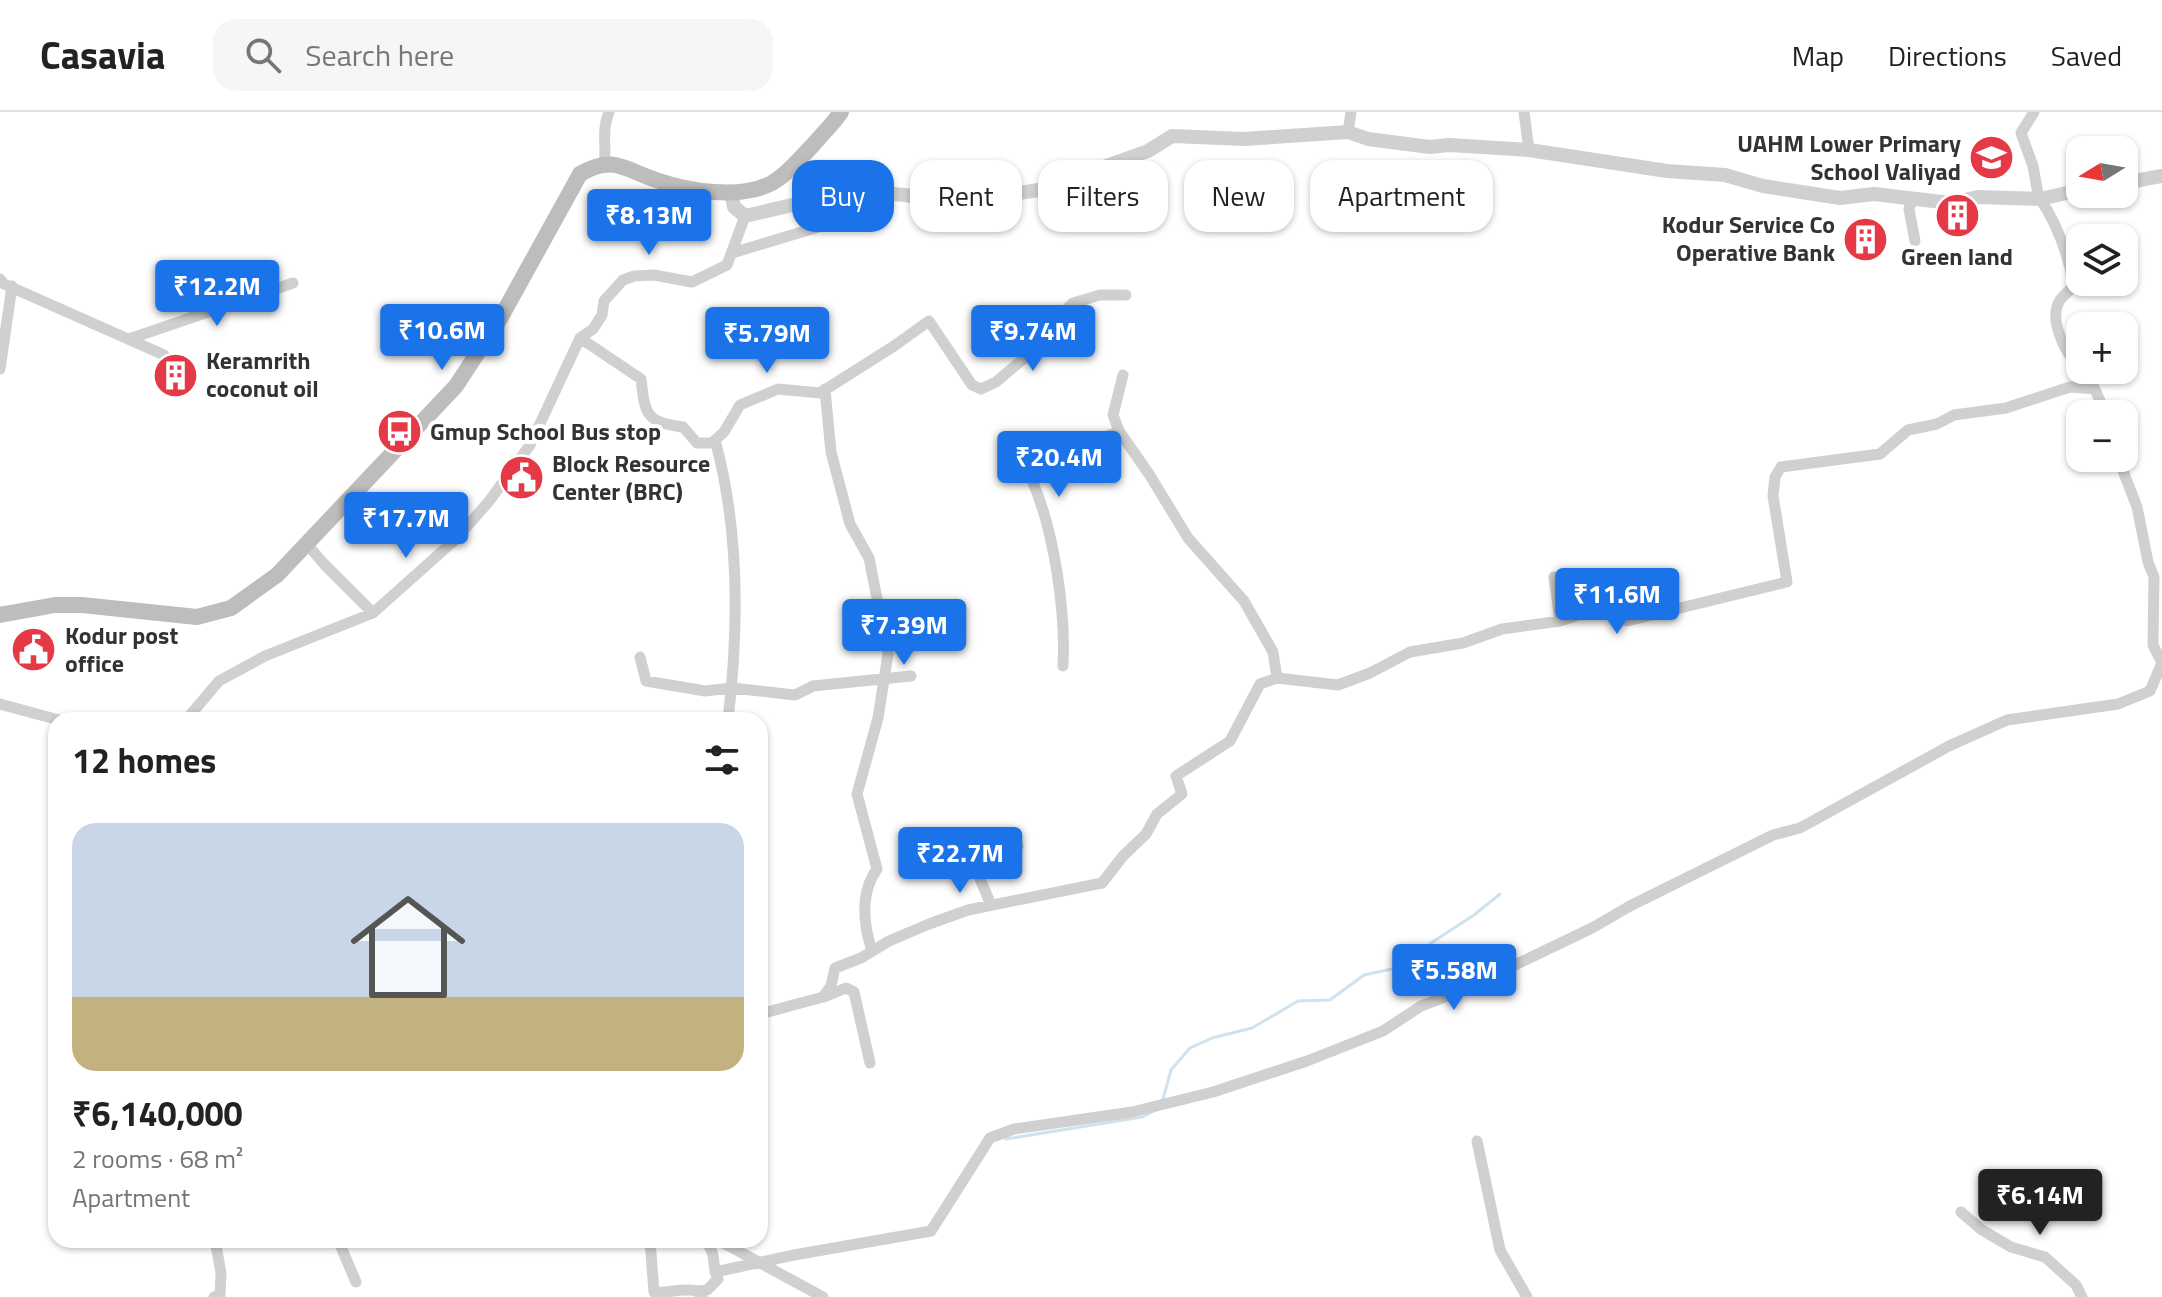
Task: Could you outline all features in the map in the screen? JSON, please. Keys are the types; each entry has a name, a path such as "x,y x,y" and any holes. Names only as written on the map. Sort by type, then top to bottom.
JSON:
{"main road":[{"path":"0,615 55,605 197,617 231,608 277,575 456,386 517,289 575,180 588,169 623,165 655,180 696,189 731,192 755,189 772,183 788,171 841,112"}],"street":[{"path":"604,166 603,135 609,112"},
{"path":"1348,132 1351,112"},
{"path":"1524,112 1529,150"},
{"path":"2034,112 2021,133 2033,166 2040,200 2052,216 2074,285 2059,302 2055,316 2066,348"},
{"path":"745,216 814,200 869,192 950,203 1039,190 1148,151 1172,136 1244,139 1348,132 1368,139 1430,147 1449,145 1529,150 1667,171 1725,175 1763,186 1840,198 1874,194 1950,203 1978,197 2040,200 2066,194"},
{"path":"2138,180 2162,176"},
{"path":"731,192 734,207 745,216"},
{"path":"1912,198 1909,209 1915,241"},
{"path":"193,712 219,681 265,656 373,613 457,538 490,500 530,445 580,338 593,329 602,315 604,301 623,280 634,276 654,275 692,282 727,265 745,216"},
{"path":"732,253 802,232"},
{"path":"0,279 164,355"},
{"path":"129,339 293,283"},
{"path":"0,369 12,286"},
{"path":"580,338 641,379 644,404 654,421 683,427 697,443 712,443 724,432 740,405 778,389 820,393 929,321 972,385 981,389 996,382 1035,349 1052,323 1073,303 1100,295 1126,295"},
{"path":"1123,375 1113,415 1119,431 1188,538 1244,601 1273,652 1277,678"},
{"path":"2092,384 2100,400"},
{"path":"823,997 831,986 835,968 929,924 991,905 1102,883 1123,856 1146,834 1157,814 1182,794 1176,776 1230,741 1260,684 1277,678 1338,685 1370,673 1410,652 1463,643 1502,629 1560,621 1593,610 1601,610 1627,621 1787,582 1773,496 1775,477 1781,467 1880,454 1908,430 1937,424 1954,415 2006,408 2070,387 2095,389"},
{"path":"825,389 831,452 850,524 869,558 888,654 878,718 857,794 877,869 869,881 864,901 872,951"},
{"path":"1063,666 1064,644 1053,556 1043,506 1032,480 1075,450 1119,431"},
{"path":"715,440 726,480 735,561 735,664 729,712"},
{"path":"715,1272 931,1231 990,1138 1014,1129 1132,1112 1213,1092 1307,1061 1383,1031 1421,1006 1463,990 1592,928 1773,835 1800,828 1949,746 2007,720 2118,704 2150,691 2162,663 2153,645 2154,577 2137,507 2123,472"},
{"path":"307,544 373,613"},
{"path":"1554,577 1560,621"},
{"path":"640,657 646,681 705,691 732,688 795,695 813,686 911,676"},
{"path":"0,704 48,717"},
{"path":"970,845 991,905"},
{"path":"973,859 1018,846"},
{"path":"768,1012 846,988 854,992 870,1063"},
{"path":"1477,1141 1500,1250 1527,1297"},
{"path":"1961,1212 1982,1230 2011,1247 2045,1257 2076,1285 2082,1297"},
{"path":"214,1297 220,1295 221,1273 216,1248"},
{"path":"341,1248 356,1282"},
{"path":"650,1248 651,1295 674,1288 700,1294 707,1290 718,1279 711,1248"},
{"path":"733,1248 823,1297"}],"waterway":[{"path":"1163,1099 1171,1070 1190,1048 1212,1038 1252,1028 1298,1001 1330,1000 1364,975 1410,965 1431,943 1500,894"},
{"path":"1006,1139 1142,1117 1158,1109"}],"place":[{"name":"UAHM Lower Primary School Valiyad","path":"1992,158"},
{"name":"Green land","path":"1957,215"},
{"name":"Kodur Service Co Operative Bank","path":"1866,239"},
{"name":"Keramrith coconut oil","path":"175,375"},
{"name":"Gmup School Bus stop","path":"399,432"},
{"name":"Block Resource Center (BRC)","path":"521,478"},
{"name":"Kodur post office","path":"34,650"}]}
